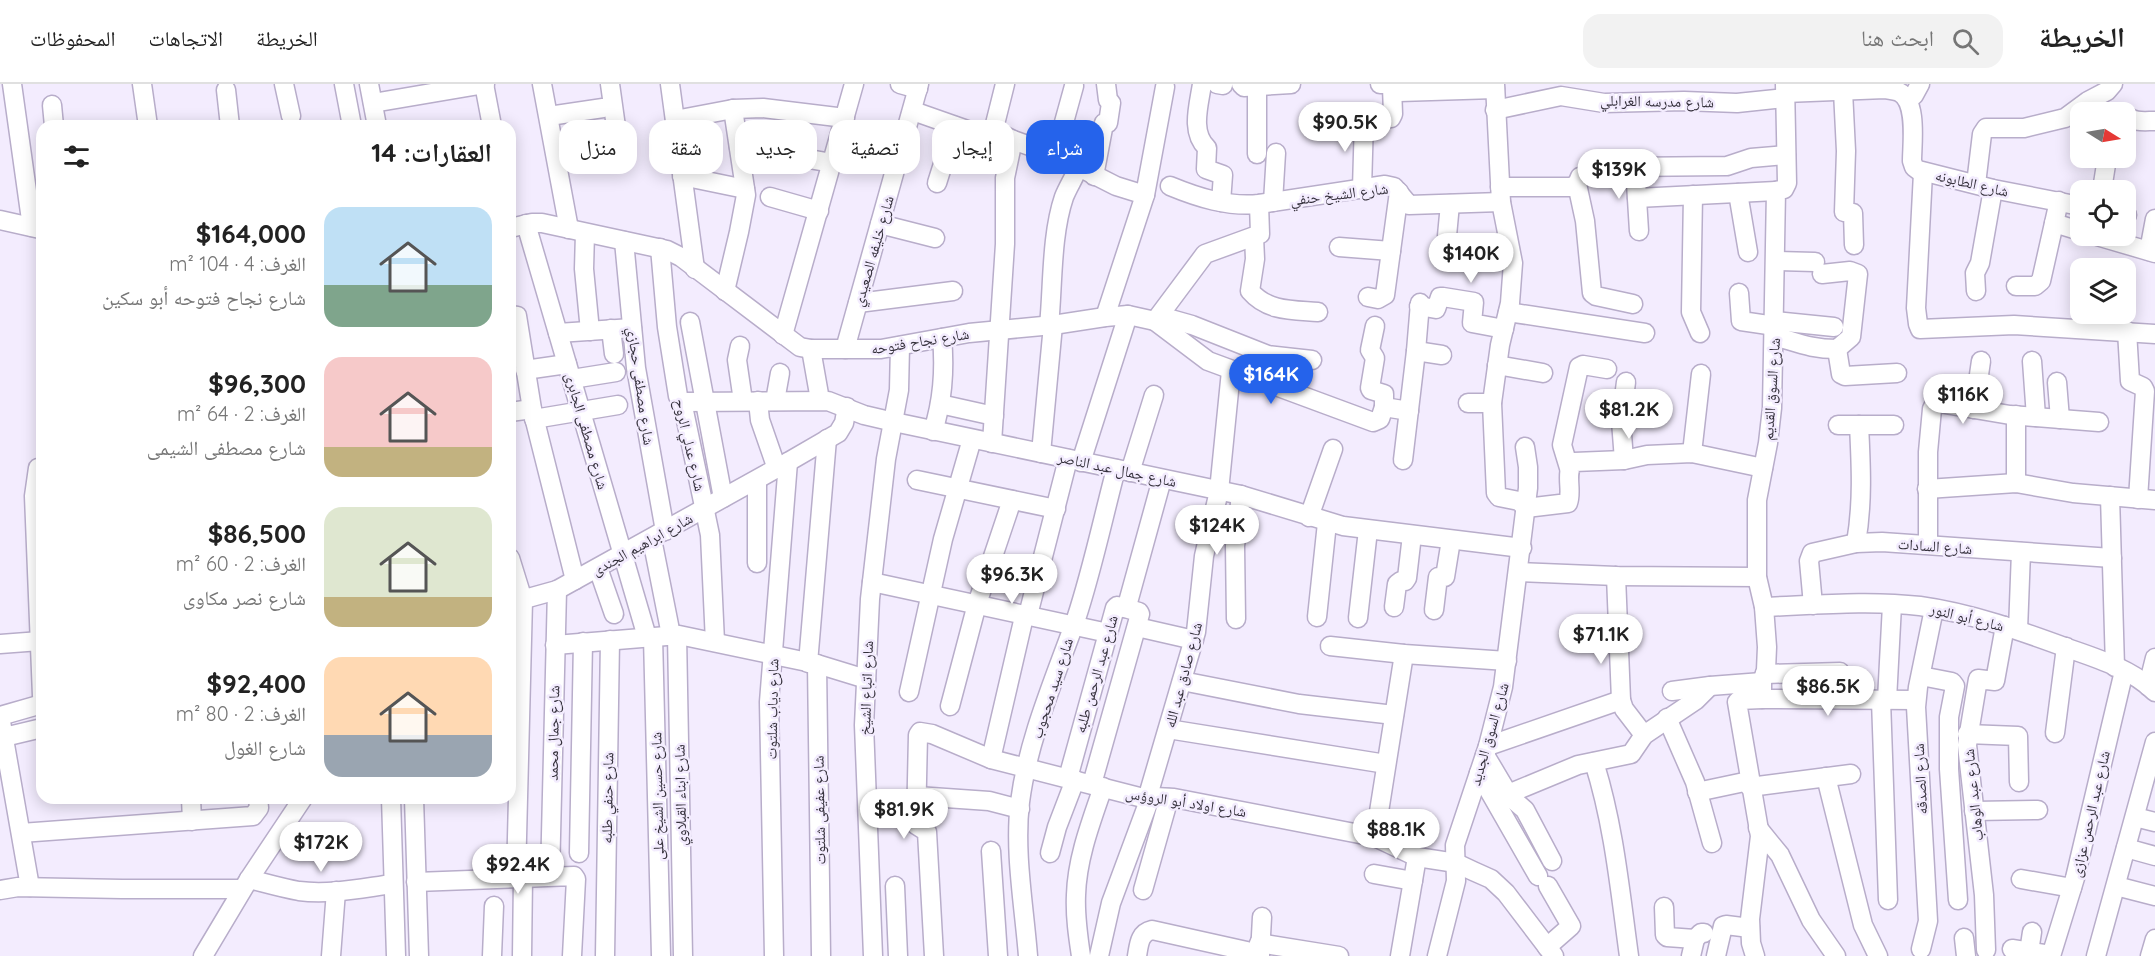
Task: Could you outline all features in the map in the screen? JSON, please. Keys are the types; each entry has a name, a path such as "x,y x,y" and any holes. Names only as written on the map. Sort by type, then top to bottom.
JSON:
{"street":[{"path":"12,84 36,222"},
{"path":"141,84 147,120"},
{"path":"284,84 291,116"},
{"path":"344,84 351,120"},
{"path":"369,84 376,120"},
{"path":"373,103 484,84 491,120"},
{"path":"542,84 577,231 584,269 590,331"},
{"path":"610,84 615,120"},
{"path":"670,84 675,120 733,110 763,108 845,118 854,84"},
{"path":"900,84 918,87"},
{"path":"996,120 1005,84"},
{"path":"1104,123 1108,123 1111,103 1108,100 1106,84"},
{"path":"1202,84 1197,129 1199,140 1207,148 1206,169 1223,175 1221,202"},
{"path":"1257,154 1236,85 1292,84"},
{"path":"1785,92 1851,88 1894,90 1908,100 1920,84"},
{"path":"1976,291 1975,273 1980,262 1984,186 1982,134 1986,128 2024,128 2065,118 2114,84 2121,102"},
{"path":"1386,85 1399,92 1414,88 1495,86 1501,195 1513,263 1513,281 1492,403 1496,493 1499,497 1519,501 1526,508 1568,502 1570,497 1569,468 1562,445 1578,369 1583,365 1607,369"},
{"path":"1325,123 1364,119 1386,120 1392,116 1386,85"},
{"path":"1065,120 1074,86"},
{"name":"شارع خليفه الصعيدي","path":"845,349 918,87"},
{"path":"1105,317 1145,195 1165,87"},
{"path":"1851,88 1844,212 1853,213 1854,245"},
{"path":"226,90 229,120"},
{"name":"شارع مدرسه الغرابلي","path":"1495,110 1557,91 1571,96 1597,93 1684,92 1737,103 1785,92"},
{"name":"شارع السوق القديم","path":"1763,685 1767,647 1764,607 1757,577 1757,500 1772,408 1776,191 1784,189 1787,183 1785,92"},
{"name":"شارع الطابونه","path":"1908,100 1912,115 1912,161 1914,167 1923,173 2070,204"},
{"path":"52,105 53,120"},
{"path":"549,116 603,108"},
{"path":"733,110 735,122"},
{"path":"913,111 962,128 937,183"},
{"path":"1362,189 1364,119"},
{"path":"2136,122 2155,121"},
{"path":"1276,153 1260,233 1205,254 1157,319 1200,356 1231,371 1373,422 1379,421 1384,407 1384,394 1370,388 1375,358 1370,350 1375,326"},
{"path":"1633,304 1596,296 1592,293 1585,221 1577,184 1580,177 1621,167 1727,166 1751,158 1786,154"},
{"path":"1635,167 1639,231"},
{"path":"783,335 829,173"},
{"path":"1923,173 1916,308 1918,327 1926,330 1956,326 2014,325 2155,334"},
{"path":"725,291 739,232 746,189 744,174"},
{"path":"992,443 1005,244 1005,174"},
{"path":"1041,453 1060,216 1065,196 1084,174"},
{"path":"1090,174 1116,186 1145,195"},
{"path":"695,269 682,176 746,189"},
{"name":"شارع الشيخ حنفي","path":"1170,186 1192,195 1238,205 1392,186 1409,205 1450,204 1501,195 1571,187 1577,184"},
{"path":"1637,198 1776,191"},
{"path":"1368,297 1381,298 1385,295 1399,192"},
{"path":"1737,193 1748,252"},
{"path":"1693,195 1691,312 1700,333"},
{"path":"770,197 819,211"},
{"path":"2016,285 2035,286 2041,281 2059,201"},
{"path":"1445,257 1450,204"},
{"path":"2131,246 2152,252 2155,219"},
{"path":"0,220 36,228"},
{"name":"شارع نجاح فتوحه","path":"516,226 542,223 660,248 675,254 796,345 811,349 882,349 942,338 1128,315 1192,326 1268,355 1312,360"},
{"path":"2054,223 2070,228"},
{"path":"880,224 935,238"},
{"name":"شارع مصطفى الجابرى","path":"516,231 558,333 623,554 662,636"},
{"path":"1254,237 1255,259 1250,291 1254,296 1271,308 1318,312"},
{"name":"شارع مصطفى حجازي","path":"624,241 636,368 659,535 662,636"},
{"path":"1339,247 1391,251"},
{"name":"شارع عدلي الروح","path":"660,248 667,327 678,396 682,402 710,535 715,642"},
{"path":"1776,261 1850,271 1857,274 1852,334 1838,349 1841,374 1845,376 1897,373"},
{"path":"858,303 953,291"},
{"path":"1739,293 1741,321 1775,327 1834,327"},
{"path":"1403,460 1420,305 1436,309 1440,297 1474,302 1472,323 1506,321 1645,333"},
{"path":"991,759 1023,621 1028,615 1056,509 1128,315"},
{"path":"690,322 723,498"},
{"path":"1775,327 1804,347 1838,349"},
{"path":"558,333 633,328"},
{"path":"519,365 569,372 615,363 611,329"},
{"path":"1927,489 2016,483 2073,493 2147,499 2145,391 2143,387 2130,381 2127,331"},
{"path":"933,431 944,382 942,338"},
{"path":"516,340 519,365 575,580"},
{"path":"740,346 737,360 758,401 760,420 782,465"},
{"name":"شارع اتباع الشيخ","path":"873,956 864,725 866,679 872,582 886,459 900,378 900,346"},
{"path":"811,349 820,400"},
{"path":"1416,351 1442,355"},
{"path":"1974,409 1981,361"},
{"path":"2032,361 2036,417"},
{"path":"1497,365 1543,373"},
{"name":"شارع صادق عبد الله","path":"1099,956 1111,903 1148,799 1194,640 1200,612 1203,562 1219,491 1231,371"},
{"path":"758,401 780,373"},
{"path":"1692,453 1701,374"},
{"path":"1624,460 1621,421 1626,382"},
{"path":"2057,382 2060,419"},
{"name":"شارع سيد محجوب","path":"1028,956 1018,843 1020,809 1027,768 1051,687 1123,471 1154,395"},
{"name":"شارع جمال عبد الناصر","path":"682,402 820,400 847,407 864,415 933,431 1241,495 1327,523 1522,548"},
{"path":"1468,403 1492,403"},
{"path":"1928,544 1928,452 1933,406 1940,403 2016,416 2099,422"},
{"path":"940,404 994,416"},
{"path":"516,413 533,414 581,411 618,405"},
{"name":"شارع ابراهيم الجندى","path":"517,601 557,590 704,510 838,433 843,426 847,407"},
{"path":"1384,407 1409,411"},
{"path":"2016,416 2016,483"},
{"path":"1838,425 1894,425"},
{"path":"1856,543 1862,483 1858,425"},
{"name":"شارع عفيفى شلتوت","path":"821,956 812,663 827,439"},
{"path":"909,692 943,539 972,439"},
{"name":"شارع السوق الجديد","path":"1437,956 1456,881 1455,845 1498,712 1507,661 1526,508 1528,477 1525,447"},
{"path":"1309,517 1333,449"},
{"path":"1569,468 1574,462 1624,460 1647,455 1692,453 1763,468"},
{"name":"شارع دياب شلتوت","path":"774,956 769,702 782,465"},
{"name":"شارع عبد الرحمن طلبه","path":"1084,782 1108,633 1115,608 1117,606 1125,608 1162,479"},
{"path":"757,480 757,563"},
{"path":"917,480 1056,509"},
{"path":"36,482 34,496 36,544"},
{"path":"1236,619 1235,546 1241,495"},
{"name":"شارع عبد الرحمن عزازى","path":"2051,956 2072,888 2074,851 2120,669 2110,496"},
{"path":"950,706 977,604 1012,500"},
{"path":"1317,617 1327,523"},
{"path":"1359,618 1368,530"},
{"path":"1394,607 1397,584 1407,578 1412,535"},
{"path":"1434,610 1438,577 1445,577 1451,540"},
{"name":"شارع السادات","path":"1813,605 1809,561 1812,554 1856,543 1928,544 2112,558"},
{"path":"2011,628 2021,552"},
{"path":"598,568 614,614"},
{"path":"1518,572 1616,576 1757,577"},
{"path":"1616,576 1621,700 1624,709 1644,735"},
{"path":"872,582 1108,633"},
{"name":"شارع جمال محمد","path":"550,876 557,590"},
{"path":"517,601 522,956"},
{"path":"1888,900 1884,700 1892,605"},
{"name":"شارع أبو النور","path":"1764,607 1892,605 1934,609 2011,628 2066,647 2120,669 2151,689"},
{"path":"1050,853 1057,827 1084,782 1137,627 1140,612 1125,608"},
{"name":"شارع الصدقه","path":"1921,949 1928,921 1916,700 1934,609"},
{"path":"1137,627 1194,640"},
{"name":"شارع عبد الوهاب","path":"1986,950 1984,895 1967,734 1978,679 1995,681 2011,628"},
{"path":"555,645 662,636 715,642 812,663 866,679"},
{"name":"شارع حسين الشيخ على","path":"661,956 662,636"},
{"name":"شارع ابناء القبلاوي","path":"662,636 683,956"},
{"path":"0,644 36,640"},
{"name":"شارع حنفي طلبه","path":"605,956 610,640"},
{"path":"579,853 584,642"},
{"path":"1330,646 1507,661"},
{"path":"2055,733 2066,647"},
{"path":"1375,837 1404,654"},
{"path":"2151,689 2155,658"},
{"path":"1755,956 1750,928 1759,847 1758,828 1736,704 1763,685 1840,672"},
{"path":"1921,676 1952,682 1955,686 1948,717 1949,769 1958,900"},
{"path":"1182,681 1299,704 1394,715"},
{"path":"1672,691 1710,686 1763,685 1884,700 1916,700"},
{"path":"1508,794 1578,765 1631,754 1644,735 1696,700 1710,686"},
{"path":"1552,861 1525,810 1508,794 1487,750 1621,700"},
{"path":"30,887 2,738 0,716 36,706"},
{"path":"1667,718 1687,762 1712,843"},
{"path":"1168,729 1386,764"},
{"path":"2,738 36,730"},
{"name":"شارع اولاد أبو الروؤس","path":"917,796 920,732 932,734 991,759 1148,799 1170,798 1375,837 1417,857 1456,864 1491,879 1506,893 1550,953"},
{"path":"1967,734 2018,736 2019,782"},
{"path":"2096,956 2134,817 2148,798 2155,742"},
{"path":"1594,762 1606,799 1629,956"},
{"path":"1479,773 1571,926 1550,953"},
{"path":"1697,792 1749,784 1851,774"},
{"path":"1826,777 1863,926 1878,956"},
{"path":"1081,956 1076,915 1077,875 1086,836 1084,782"},
{"path":"934,956 927,832 916,826 917,796 989,801 1020,809"},
{"path":"1143,890 1170,798"},
{"path":"191,804 192,821"},
{"path":"21,833 253,816 259,808 259,804"},
{"path":"203,956 246,884 299,804"},
{"path":"391,804 396,956"},
{"path":"414,804 418,956"},
{"path":"1974,811 2038,810"},
{"path":"2134,817 2155,822"},
{"path":"1758,828 1780,855 1811,920 1836,956"},
{"path":"2126,848 2155,856"},
{"path":"991,851 998,956"},
{"path":"1400,956 1417,857"},
{"path":"1374,874 1413,881"},
{"path":"416,882 572,875 576,879 572,956"},
{"path":"2021,879 2072,888"},
{"path":"0,890 30,887 246,884 300,891 336,891 393,884"},
{"path":"895,886 898,956"},
{"path":"2116,886 2155,896"},
{"path":"331,956 336,891"},
{"path":"492,956 494,906"},
{"path":"1664,907 1667,937 1693,948 1701,933 1721,934"},
{"path":"1260,951 1262,917"},
{"path":"395,920 417,919"},
{"path":"1716,956 1724,926 1750,928"},
{"path":"1137,956 1141,937 1149,931 1191,948 1339,956"},
{"path":"2032,932 2021,951 2051,956"},
{"path":"2150,956 2155,939"}]}
